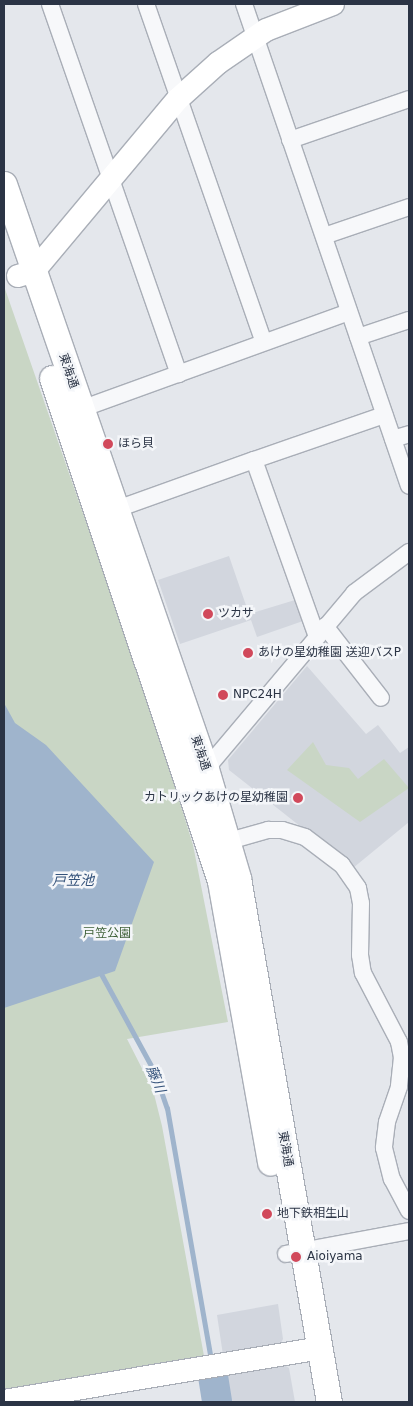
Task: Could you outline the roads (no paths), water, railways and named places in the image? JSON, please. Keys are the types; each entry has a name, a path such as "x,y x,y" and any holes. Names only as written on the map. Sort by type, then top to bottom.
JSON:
{"main road":[{"name":"東海通","path":"4,184 26,273 220,882 295,1252"},
{"name":"東海通","path":"4,233 26,273 82,409 206,769 228,841 238,878 295,1252 312,1349 329,1402"},
{"name":"東海通","path":"312,1349 312,1402"}],"street":[{"path":"50,4 179,374"},
{"path":"146,4 264,342"},
{"path":"244,4 409,486"},
{"path":"26,273 111,182 178,99 218,63 255,36 332,4"},
{"path":"290,140 409,100"},
{"path":"324,236 409,207"},
{"path":"82,409 349,312"},
{"path":"358,337 409,320"},
{"path":"117,509 384,415"},
{"path":"393,439 409,434"},
{"path":"254,460 321,632 381,698"},
{"path":"206,769 354,593 409,552"},
{"path":"228,841 268,830 282,830 305,837 342,865 358,888 361,903 360,955 364,978 399,1042 402,1057 399,1087 387,1122 384,1148 392,1179 409,1211"},
{"path":"295,1252 409,1231"},
{"path":"4,1401 312,1349"}],"water":[{"name":"戸笠池","path":"4,703 15,723 46,745 154,862 115,971 4,1008"}],"waterway":[{"name":"藤川","path":"100,972 154,1071 167,1108 210,1354"},
{"name":"藤川","path":"213,1376 217,1402"}],"place":[{"name":"ほら貝","path":"108,444"},
{"name":"ツカサ","path":"208,614"},
{"name":"あけの星幼稚園 送迎バスP","path":"248,653"},
{"name":"NPC24H","path":"223,695"},
{"name":"カトリックあけの星幼稚園","path":"298,798"},
{"name":"地下鉄相生山","path":"267,1214"},
{"name":"Aioiyama","path":"296,1257"}],"park label":[{"name":"戸笠公園","path":"107,934"}]}
